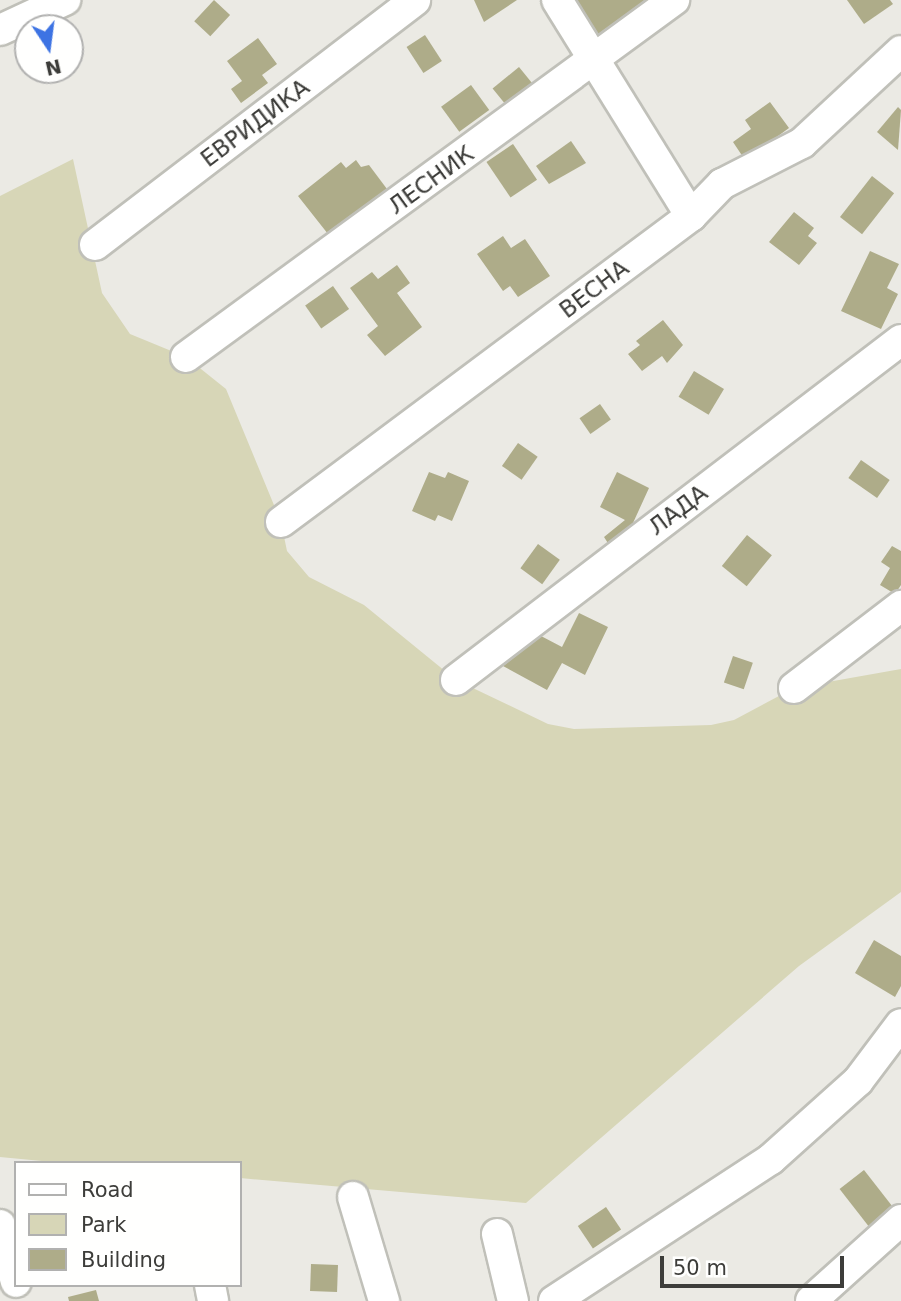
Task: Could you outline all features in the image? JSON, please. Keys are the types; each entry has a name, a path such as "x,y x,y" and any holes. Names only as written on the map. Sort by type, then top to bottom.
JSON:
{"street":[{"path":"0,30 65,0"},
{"name":"ЕВРИДИКА","path":"95,245 415,0"},
{"path":"557,0 691,216"},
{"name":"ЛЕСНИК","path":"187,357 674,0"},
{"name":"ВЕСНА","path":"281,522 691,216 723,184 802,143 901,51"},
{"name":"ЛАДА","path":"456,680 901,340"},
{"path":"794,688 901,606"},
{"path":"554,1301 771,1160 858,1081 901,1024"},
{"path":"353,1197 384,1301"},
{"path":"811,1301 901,1220"},
{"path":"0,1225 14,1277"},
{"path":"497,1234 513,1301"}],"green space":[{"path":"73,159 102,293 130,334 186,357 226,389 281,522 287,551 309,577 364,605 456,680 548,724 574,729 711,725 734,720 794,688 901,669 901,892 799,966 526,1203 242,1178 242,1161 42,1161 0,1157 0,196"}],"building":[{"path":"214,0 230,15 210,36 194,21"},
{"path":"474,0 517,0 484,22"},
{"path":"577,0 647,0 649,3 596,43 581,23 587,18"},
{"path":"847,0 890,0 893,4 864,24"},
{"path":"425,35 442,61 423,73 407,47"},
{"path":"258,38 277,64 262,75 268,83 241,103 231,89 242,81 227,61"},
{"path":"519,67 533,84 506,105 493,88"},
{"path":"471,85 489,110 459,132 441,107"},
{"path":"770,102 789,128 745,160 733,142 751,129 745,120"},
{"path":"898,107 901,110 898,150 877,132"},
{"path":"571,141 586,163 549,184 536,166"},
{"path":"513,144 537,180 511,198 486,162"},
{"path":"356,160 361,167 369,165 387,189 328,234 298,196 341,162 346,168"},
{"path":"872,176 894,193 862,234 840,217"},
{"path":"794,212 814,228 808,236 817,243 799,265 769,242"},
{"path":"503,236 511,248 525,239 550,276 518,297 510,286 503,291 477,254"},
{"path":"870,251 899,264 887,288 898,294 881,329 841,311"},
{"path":"397,265 410,283 397,293 422,327 385,356 367,335 378,326 350,288 372,272 378,279"},
{"path":"333,286 349,309 321,328 305,306"},
{"path":"663,320 683,345 667,363 662,356 642,371 628,354 640,345 636,341"},
{"path":"694,371 724,389 709,415 679,397"},
{"path":"600,404 611,420 590,434 580,418"},
{"path":"518,443 538,457 522,480 502,466"},
{"path":"861,460 890,480 877,498 848,478"},
{"path":"429,472 445,478 448,472 469,481 452,521 438,515 435,521 412,511"},
{"path":"617,472 649,488 633,523 645,527 613,551 604,537 625,520 600,507"},
{"path":"747,535 772,555 747,586 722,566"},
{"path":"538,544 560,560 542,584 520,568"},
{"path":"892,546 901,551 901,585 895,594 880,585 890,568 881,562"},
{"path":"579,613 608,627 585,675 562,663 547,690 503,666 541,636 562,647"},
{"path":"733,656 753,663 744,689 724,682"},
{"path":"874,940 901,956 901,986 895,997 855,973"},
{"path":"864,1170 895,1210 871,1229 840,1189"},
{"path":"606,1207 621,1229 593,1248 578,1226"},
{"path":"311,1264 338,1265 337,1292 310,1291"},
{"path":"96,1290 99,1301 69,1301 68,1297"}]}
